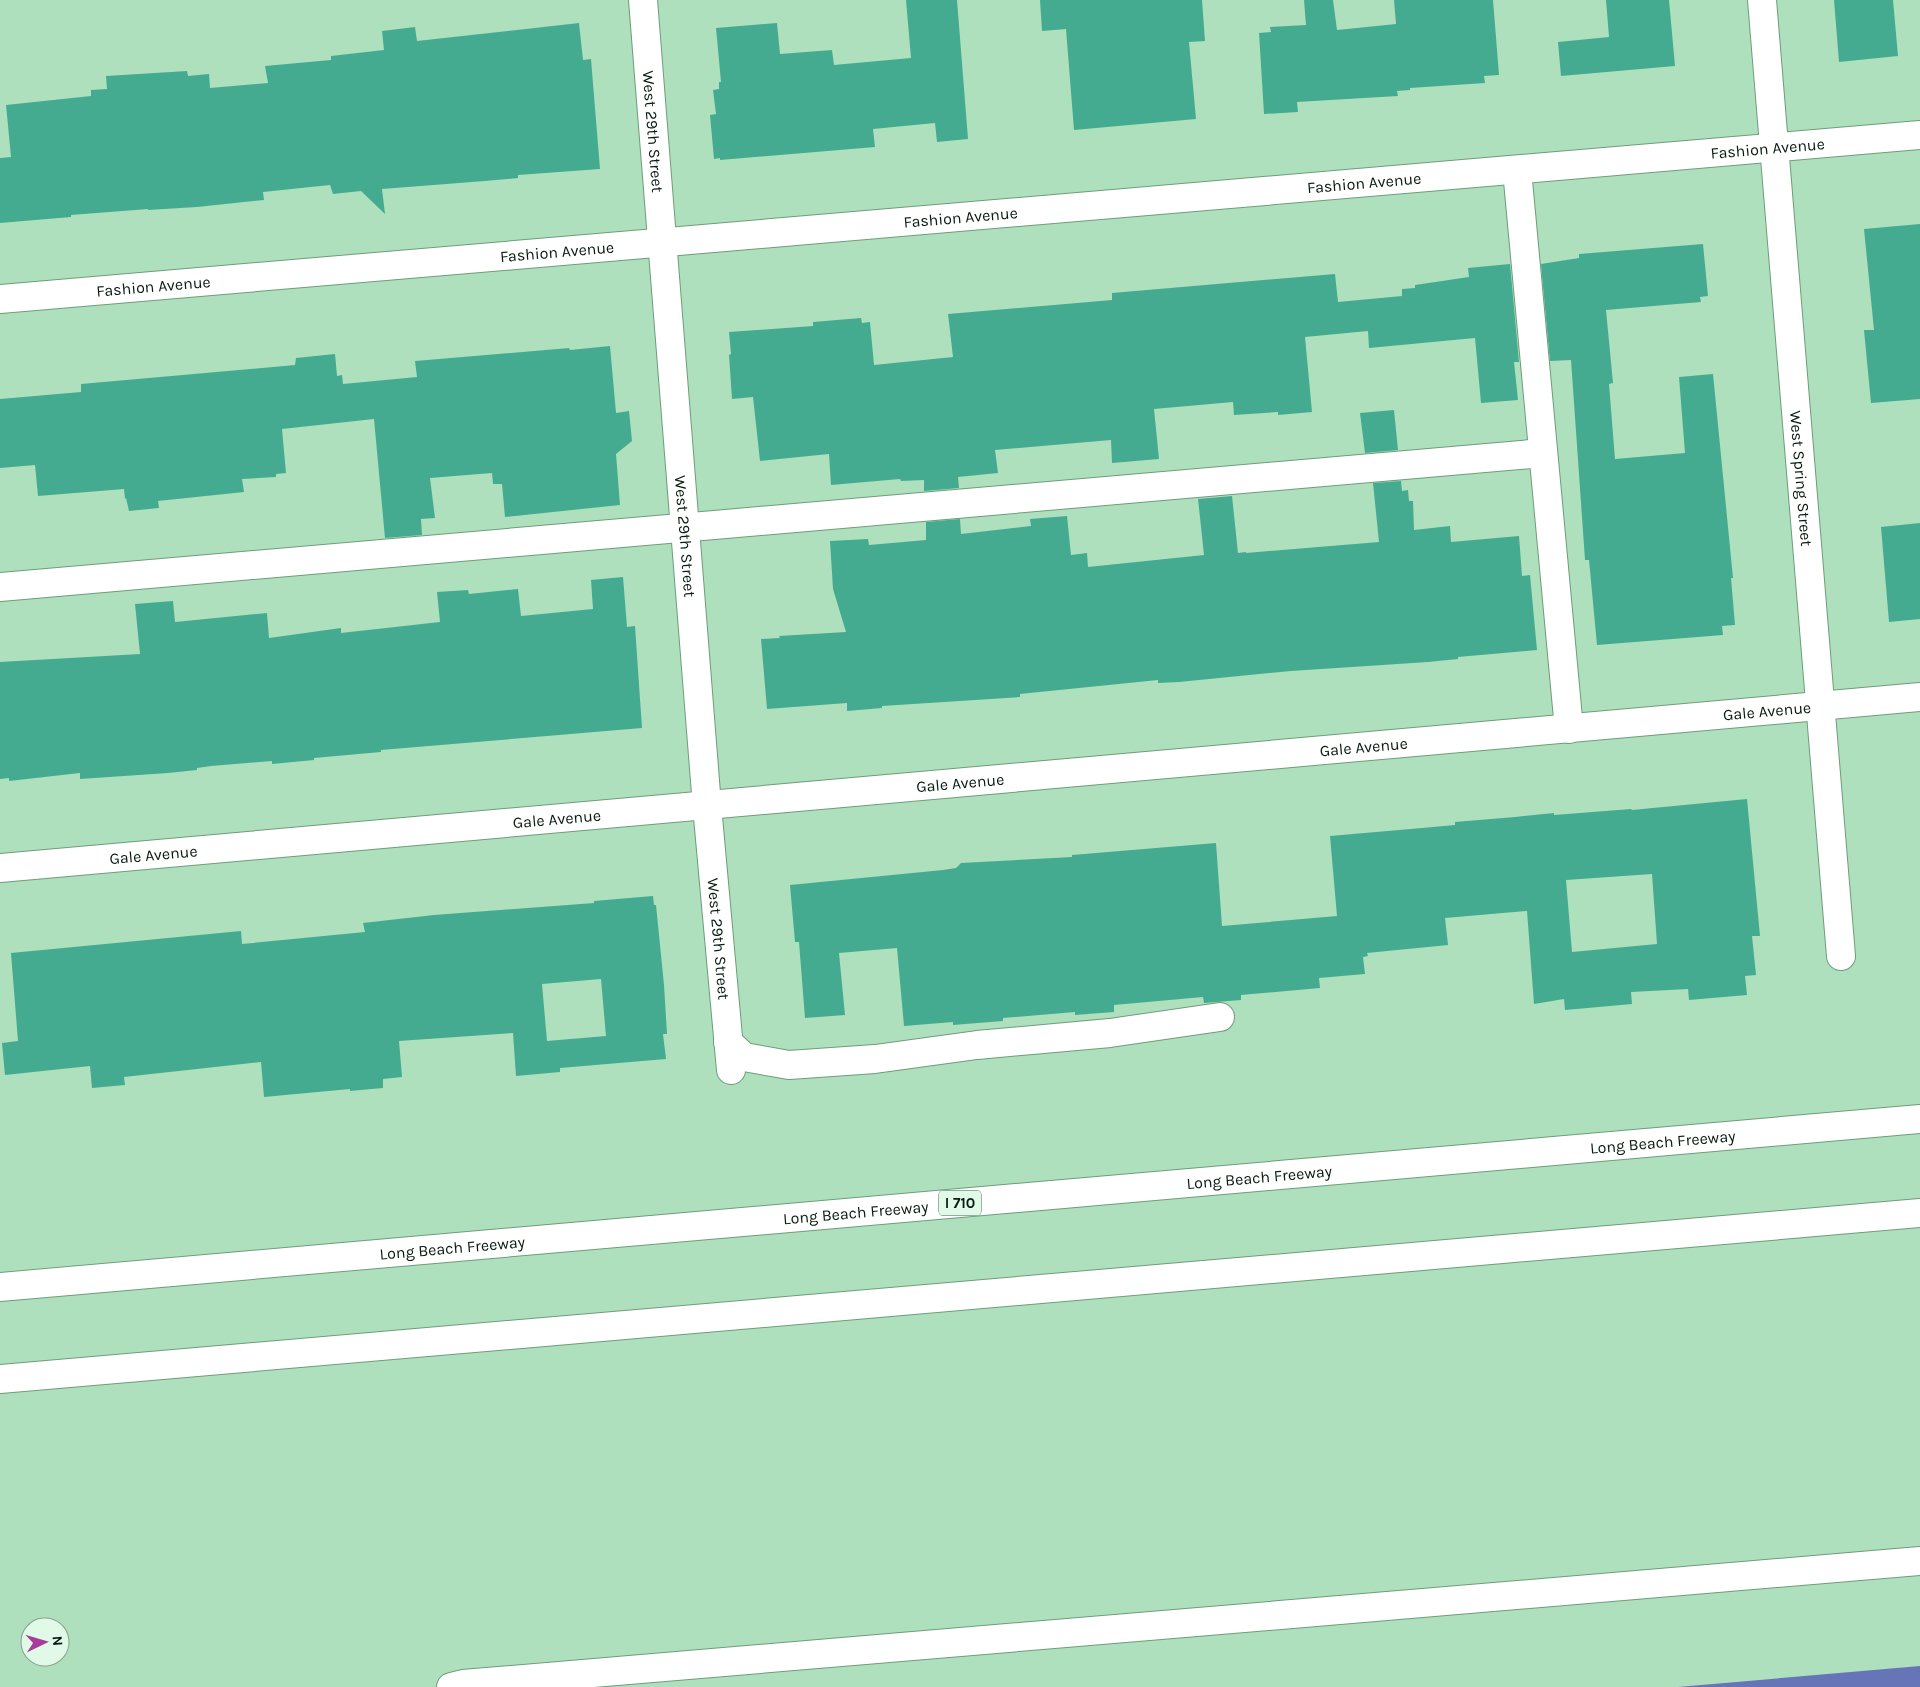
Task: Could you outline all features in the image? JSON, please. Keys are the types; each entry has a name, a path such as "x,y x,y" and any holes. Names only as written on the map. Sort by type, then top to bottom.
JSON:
{"main road":[{"name":"West 29th Street","path":"643,0 707,806 731,1070"},
{"name":"West Spring Street","path":"1762,0 1841,956"},
{"name":"Fashion Avenue","path":"0,299 1920,135"},
{"path":"1517,170 1569,728"},
{"path":"0,587 1543,453"},
{"name":"Gale Avenue","path":"0,868 1920,697"},
{"path":"728,1042 744,1056 789,1064 875,1058 1110,1033 1220,1018"},
{"name":"Long Beach Freeway","path":"0,1287 1920,1119"},
{"path":"0,1379 1920,1214"},
{"path":"451,1687 483,1682 1920,1562"}],"water":[{"path":"1920,1666 1920,1687 1678,1687"}],"building":[{"path":"906,0 957,0 968,139 937,142 935,123 873,129 875,147 714,159 710,115 716,114 713,90 719,89 719,82 721,82 716,28 777,23 780,54 832,50 834,65 911,58"},
{"path":"1040,0 1202,0 1205,41 1189,42 1196,119 1074,130 1066,29 1042,31"},
{"path":"1304,0 1333,0 1337,30 1396,24 1394,0 1493,0 1499,75 1484,76 1485,83 1410,88 1410,90 1397,91 1398,96 1297,102 1298,112 1264,114 1259,33 1271,32 1270,27 1306,25"},
{"path":"1606,0 1669,0 1675,66 1561,76 1558,42 1609,37"},
{"path":"1834,0 1893,0 1898,56 1839,62"},
{"path":"579,23 583,60 591,59 600,169 518,175 518,178 382,189 385,214 361,191 333,194 330,185 263,192 264,200 197,207 71,215 71,217 0,223 0,158 11,157 6,105 91,96 91,90 107,89 106,76 187,71 188,76 209,74 210,88 268,83 265,66 331,60 331,56 384,50 382,31 415,27 417,41"},
{"path":"1920,224 1920,399 1871,403 1864,330 1874,330 1864,229"},
{"path":"1703,244 1708,296 1700,297 1701,302 1606,310 1613,383 1609,384 1615,459 1685,453 1679,377 1713,374 1733,578 1731,578 1735,625 1722,626 1723,635 1597,645 1589,560 1585,560 1571,360 1550,361 1541,264 1579,258 1579,254"},
{"path":"1510,264 1519,362 1514,362 1518,400 1481,403 1475,338 1369,348 1368,331 1305,337 1312,412 1278,415 1278,412 1234,415 1233,402 1154,409 1159,459 1112,463 1111,440 995,450 998,473 958,477 959,488 924,491 924,480 901,481 900,479 831,485 829,454 760,461 753,397 732,399 729,332 813,326 813,322 861,318 862,323 870,322 874,365 953,357 948,314 1112,300 1112,293 1335,274 1338,302 1402,296 1402,289 1415,288 1415,285 1469,277 1468,268"},
{"path":"610,346 616,413 629,411 632,441 616,454 620,505 505,517 502,484 493,484 492,473 430,478 435,518 421,519 422,535 385,538 374,419 282,429 286,473 276,474 276,477 242,479 244,492 158,501 159,508 129,511 124,489 38,496 35,465 0,468 0,399 81,392 81,384 295,365 296,358 335,354 337,376 342,375 343,384 417,377 415,361"},
{"path":"1394,410 1398,450 1365,453 1360,413"},
{"path":"1401,481 1402,491 1408,490 1409,501 1413,501 1414,530 1450,526 1451,542 1519,536 1522,576 1530,575 1537,650 1458,657 1458,659 1428,662 1291,671 1179,682 1158,683 1158,680 1020,694 1020,697 882,706 882,708 847,711 847,703 767,709 761,639 780,638 779,636 846,632 833,589 830,541 868,539 869,545 926,540 926,522 960,519 961,534 1031,526 1030,519 1067,516 1071,555 1087,553 1088,567 1204,555 1198,499 1232,496 1238,553 1379,542 1373,483"},
{"path":"1920,523 1920,619 1889,622 1881,527"},
{"path":"623,577 627,627 635,626 642,728 381,750 381,752 272,764 272,761 211,766 197,768 197,770 168,773 80,779 80,773 9,781 9,778 0,779 0,662 140,654 135,604 173,601 175,622 267,613 269,638 341,628 341,633 440,622 437,592 468,590 469,594 518,589 521,616 593,609 591,580"},
{"path":"1747,799 1760,936 1752,936 1756,975 1745,976 1747,995 1689,1000 1688,989 1631,992 1632,1004 1565,1010 1564,999 1534,1004 1527,911 1445,918 1448,945 1367,953 1368,956 1363,957 1365,974 1319,978 1320,988 1241,995 1241,1000 1204,1003 1203,997 1114,1005 1114,1012 1075,1015 1075,1012 1003,1018 1003,1021 953,1025 953,1022 904,1026 897,948 839,953 845,1015 805,1018 799,942 795,942 790,885 943,870 956,868 961,863 1072,857 1072,855 1216,843 1222,926 1337,916 1330,836 1455,825 1455,822 1554,813 1554,815","holes":["1652,874 1657,944 1572,952 1566,880"]},
{"path":"653,896 654,905 656,905 664,985 667,1034 663,1034 666,1059 560,1068 560,1072 516,1076 513,1033 399,1041 402,1077 383,1079 383,1088 350,1091 350,1089 264,1097 261,1062 124,1077 125,1085 92,1088 90,1066 5,1075 2,1043 18,1041 11,953 241,931 242,944 365,932 363,923 434,915 594,903 594,901","holes":["601,979 606,1036 547,1041 542,984"]}]}
